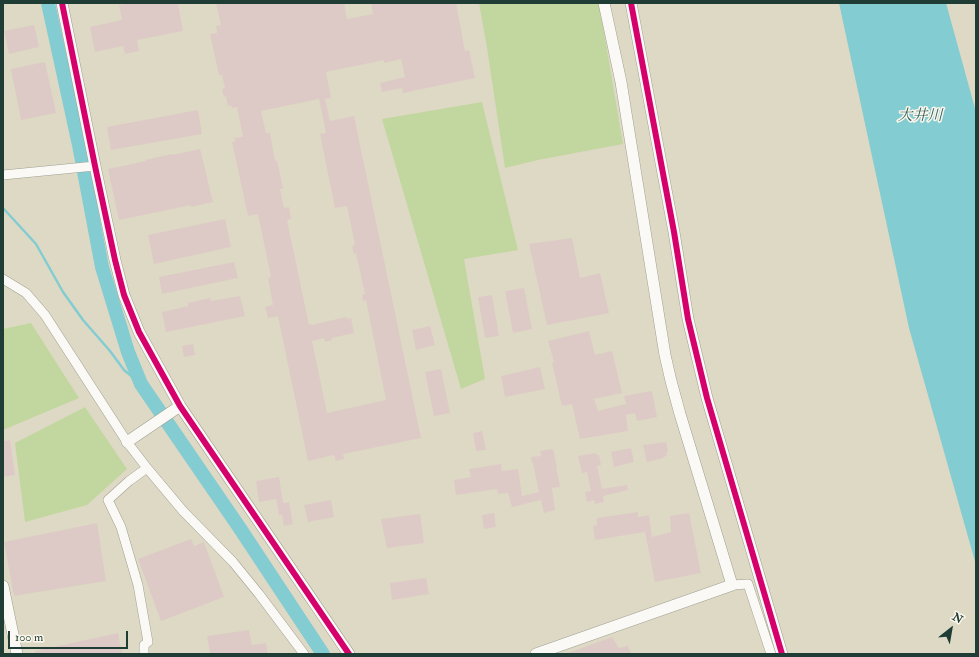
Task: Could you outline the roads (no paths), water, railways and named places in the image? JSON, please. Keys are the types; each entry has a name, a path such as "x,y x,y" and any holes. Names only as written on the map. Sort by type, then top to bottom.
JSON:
{"street":[{"path":"62,3 115,260 124,295 138,332 180,406 349,654"},
{"path":"604,3 621,82 671,381 732,585"},
{"path":"631,3 674,232 688,319 707,398 782,654"},
{"path":"3,175 95,166"},
{"path":"3,279 26,293 45,315 127,442 183,511 233,562 304,654"},
{"path":"127,442 180,406"},
{"path":"144,654 144,645 148,642 138,585 121,527 108,500 129,481 147,468"},
{"path":"536,654 732,585 748,584 771,654"},
{"path":"3,586 17,654"}],"water":[{"name":"大井川","path":"839,3 946,3 976,112 976,565 909,328"}],"waterway":[{"path":"48,3 79,145 102,267 128,352 141,384 239,527 323,654"},
{"path":"3,208 36,244 63,292 83,320 110,351 124,370 141,384"}]}
